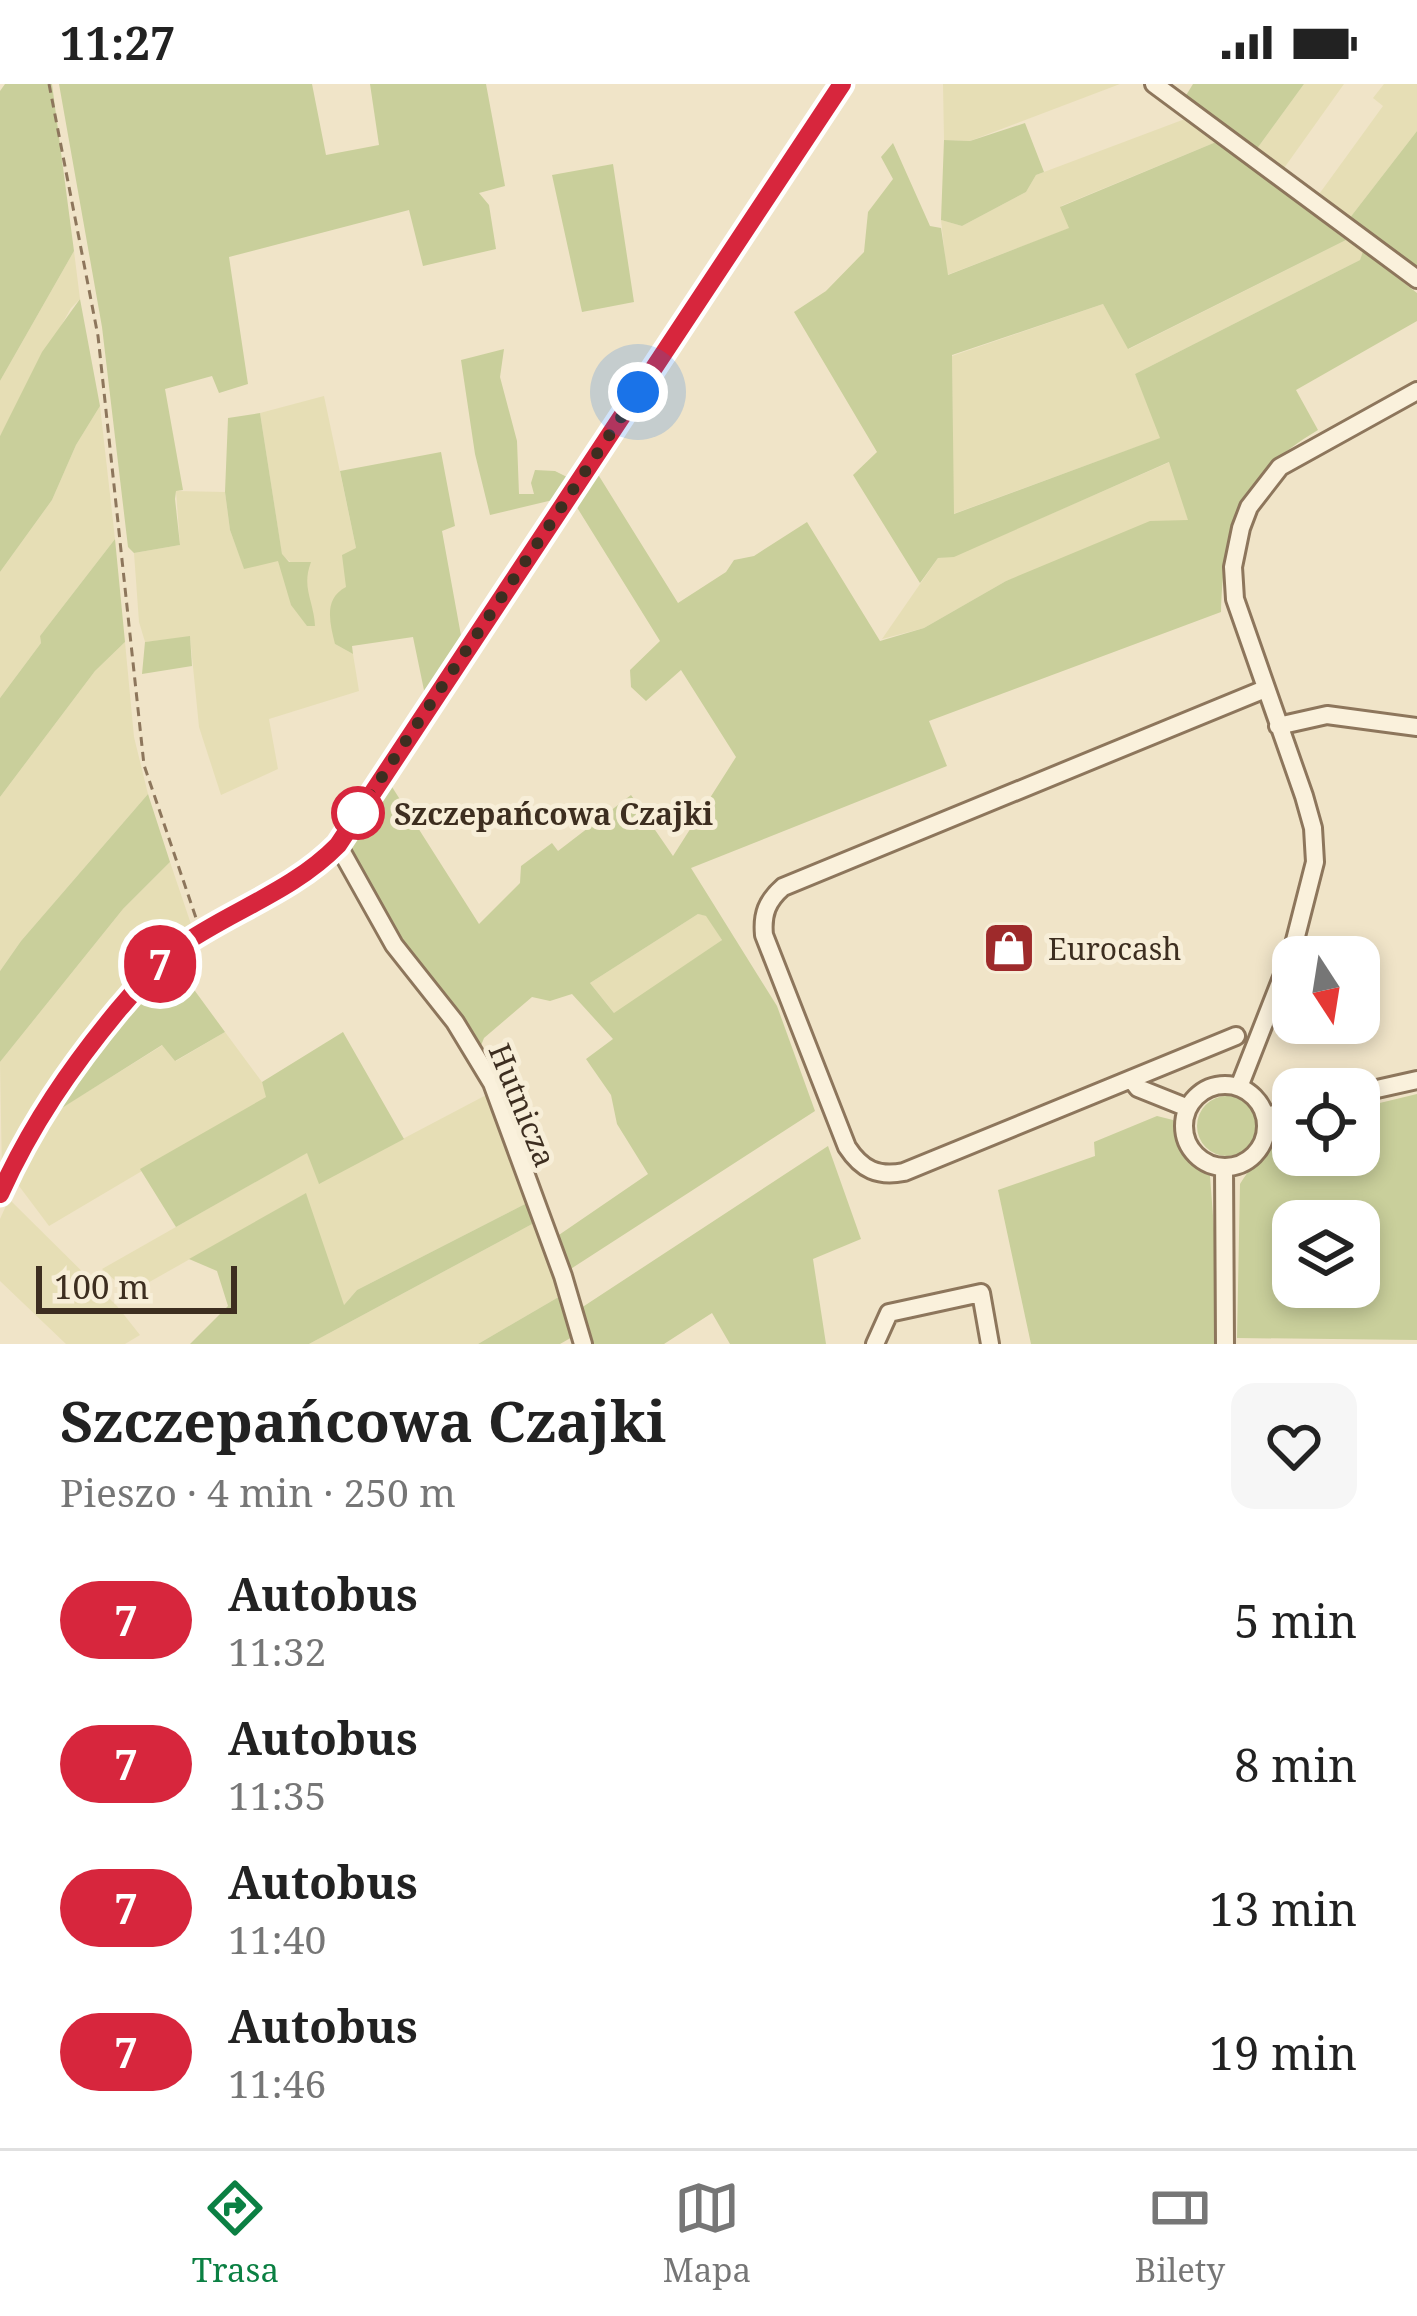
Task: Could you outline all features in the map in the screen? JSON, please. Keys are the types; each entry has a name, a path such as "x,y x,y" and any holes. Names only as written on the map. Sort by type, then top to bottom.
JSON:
{"street":[{"path":"0,1194 23,1142 62,1081 148,975 176,950 317,867 338,845 842,84"},
{"path":"1154,84 1417,279"},
{"path":"1239,1087 1292,952 1315,862 1312,828 1235,599 1234,552 1250,507 1280,467 1417,391"},
{"path":"1236,1036 1134,1083 904,1172 876,1173 863,1167 847,1147 764,935 765,909 783,887 1265,689"},
{"path":"1278,726 1327,715 1417,727"},
{"name":"Hutnicza","path":"338,845 394,944 455,1022 491,1083 583,1344"},
{"path":"1380,1088 1417,1080"},
{"path":"1134,1083 1188,1108"},
{"path":"1239,1087 1260,1104 1265,1116 1264,1141 1237,1165 1224,1167 1199,1158 1185,1135 1188,1108 1204,1090 1239,1087"},
{"path":"1265,1116 1272,1114"},
{"path":"1224,1167 1226,1344"},
{"path":"875,1344 889,1312 981,1292 990,1344"}],"path":[{"path":"49,84 98,336 144,765 199,928 205,933"}],"shaded area":[{"path":"943,84 1120,84 970,141 944,140"},
{"path":"1304,84 1344,84 1282,171 1256,150"},
{"path":"1384,84 1417,84 1417,131 1349,219 1317,197 1383,106 1373,98"},
{"path":"1185,119 1216,142 1061,206 1070,228 947,275 941,220 962,226 1026,192 1036,175"},
{"path":"1346,240 1363,251 1360,260 1135,374 1161,438 953,514 952,356 1103,304 1129,349"},
{"path":"74,251 80,299 0,436 0,381"},
{"path":"324,396 356,548 335,644 353,654 359,691 269,719 278,769 221,795 199,727 190,637 145,642 134,553 180,545 176,491 225,492 230,530 244,568 278,560 314,613 305,596 306,575 282,555 260,413"},
{"path":"100,406 115,539 40,636 41,643 0,698 0,572 52,500 76,445"},
{"path":"1170,462 1189,520 1006,581 924,628 882,639 938,558 954,556"},
{"path":"125,642 134,737 148,794 0,971 0,797 95,671"},
{"path":"170,862 193,930 137,976 90,1032 33,1110 2,1173 0,1062 123,909"},
{"path":"698,914 707,916 722,940 615,1014 590,983"},
{"path":"225,1032 262,1082 267,1097 49,1226 16,1182 53,1113 163,1045 176,1061"},
{"path":"490,1093 527,1203 357,1290 343,1306 305,1194 137,1289 125,1289 102,1269 308,1152 319,1183"},
{"path":"9,1199 140,1335 125,1344 66,1344 0,1281 0,1219"},
{"path":"534,1223 562,1295 478,1344 309,1344"}],"green space":[{"path":"5,84 52,84 74,251 0,381 0,91"},
{"path":"59,84 312,84 326,155 379,145 370,84 486,84 505,186 479,193 489,205 496,249 423,266 409,210 229,257 248,384 219,393 212,376 165,389 183,490 176,491 175,499 180,545 134,553 128,547 102,327"},
{"path":"1193,84 1304,84 1256,150 1185,97"},
{"path":"1025,123 1044,172 1036,175 1026,192 962,226 941,220 944,140 970,141"},
{"path":"1417,131 1417,271 1349,219"},
{"path":"1216,142 1346,240 1128,349 1103,304 952,355 954,514 1160,438 1135,374 1360,260 1363,251 1417,293 1417,321 1296,390 1318,430 1270,466 1241,505 1226,553 1221,612 929,721 947,766 691,868 777,1006 815,1111 566,1272 553,1239 648,1174 617,1124 611,1095 586,1059 613,1039 572,994 550,1001 532,997 484,1038 480,1048 365,884 349,843 355,827 387,779 479,924 520,883 521,866 552,843 558,851 631,795 673,856 736,757 681,670 646,701 631,687 630,670 660,641 573,501 591,471 599,476 678,603 726,572 734,560 754,556 807,522 880,641 924,628 1006,581 1150,521 1188,520 1169,462 954,557 938,558 920,583 853,475 877,452 794,312 826,291 864,252 868,212 893,179 881,157 893,143 930,226 941,228 948,275 1069,228 1060,207","holes":["698,914 706,916 722,940 614,1013 590,983"]},
{"path":"613,164 634,302 582,312 552,175"},
{"path":"80,299 100,406 76,445 52,500 0,572 0,436 42,352"},
{"path":"504,349 500,377 517,441 519,494 534,494 535,470 555,471 569,478 557,499 490,515 461,360"},
{"path":"260,413 282,554 289,562 311,562 308,587 315,626 307,626 291,605 278,561 244,569 230,530 225,492 228,418"},
{"path":"441,452 455,526 442,531 462,641 425,695 413,637 352,646 353,654 335,644 330,612 334,598 346,587 342,555 356,548 340,471"},
{"path":"115,539 125,642 95,671 0,797 0,698 41,643 40,636"},
{"path":"190,636 192,666 142,674 145,642"},
{"path":"148,794 170,862 123,909 0,1062 0,971"},
{"path":"176,965 225,1032 175,1061 162,1045 54,1113 125,1017"},
{"path":"343,1032 404,1139 319,1184 307,1153 176,1227 140,1169 266,1097 262,1082"},
{"path":"1417,1094 1417,1340 1237,1338 1240,1184 1271,1144 1272,1176 1380,1176 1380,1103"},
{"path":"1227,1096 1248,1105 1257,1126 1248,1147 1227,1156 1206,1147 1197,1126 1206,1105"},
{"path":"1157,1116 1173,1120 1189,1159 1210,1176 1218,1282 1215,1344 1031,1344 998,1190 1095,1156 1094,1142"},
{"path":"828,1146 861,1239 813,1259 826,1344 730,1344 712,1313 664,1344 586,1344 578,1310"},
{"path":"306,1193 344,1305 357,1290 527,1203 534,1223 309,1344 190,1344 228,1306 217,1271 189,1259"},
{"path":"562,1295 574,1336 560,1344 478,1344"}],"bus line":[{"name":"7","path":"0,1194 23,1142 62,1081 148,975 176,950 317,867 338,845 842,84"}],"place":[{"name":"Szczepańcowa Czajki","path":"358,813"},
{"name":"Eurocash","path":"1009,948"}],"route":[{"path":"358,813 638,392"}]}
